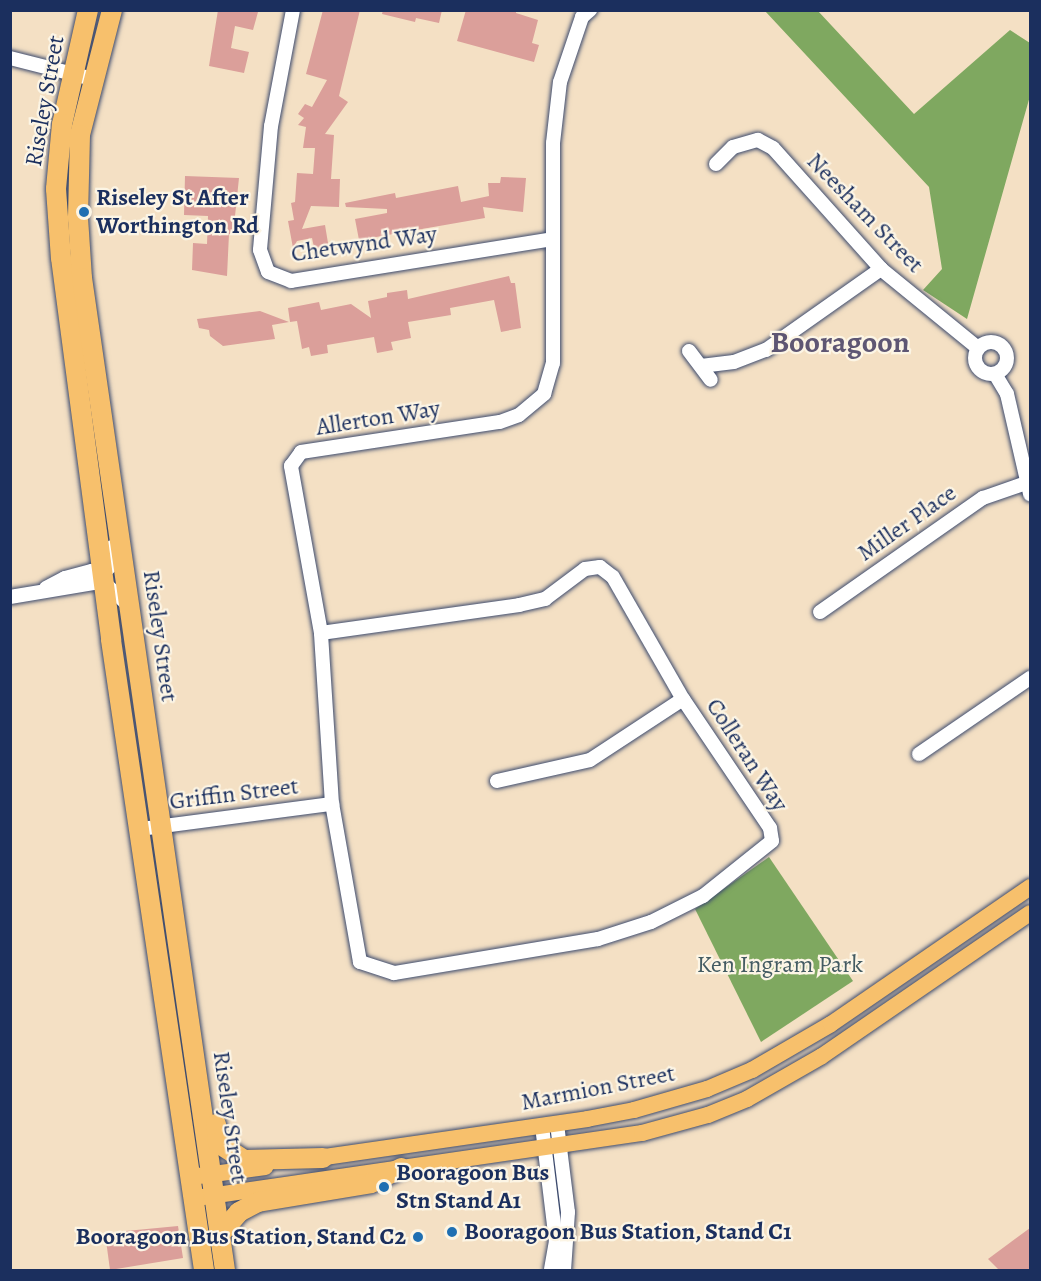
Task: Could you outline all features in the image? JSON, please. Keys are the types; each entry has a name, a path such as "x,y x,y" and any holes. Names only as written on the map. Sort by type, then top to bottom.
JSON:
{"highway":[{"name":"Riseley Street","path":"88,10 70,74 56,189 61,258 103,577 192,1036 225,1270"},
{"name":"Riseley Street","path":"112,10 80,135 78,218 82,278 130,608 151,828 204,1270"},
{"path":"192,1036 207,1060 218,1143 244,1160 323,1158"},
{"path":"220,1234 239,1212 258,1202 371,1183 402,1168"}],"main road":[{"name":"Marmion Street","path":"191,1176 550,1125 669,1101 752,1070 831,1024 1030,887"},
{"name":"Marmion Street","path":"194,1198 658,1129 747,1099 822,1056 1030,913"}],"street":[{"name":"Chetwynd Way","path":"294,10 271,126 260,250 268,272 291,281 552,239"},
{"name":"Allerton Way","path":"360,962 332,804 321,633 291,466 301,452 500,422 519,415 544,394 553,363 553,143 560,82 582,13"},
{"path":"10,58 93,79"},
{"name":"Neesham Street","path":"716,165 734,147 758,140 773,148 881,269 978,348"},
{"path":"701,366 734,362 766,350 881,269"},
{"path":"994,342 1004,349 1007,361 995,374 988,375 977,368 974,356 978,348 994,342"},
{"path":"689,351 711,380"},
{"path":"995,374 1006,394 1028,489"},
{"name":"Miller Place","path":"820,612 983,498 1028,489"},
{"path":"103,577 113,563 108,517 116,501"},
{"name":"Colleran Way","path":"321,633 519,605 545,598 585,569 600,567 613,577 683,699 770,828 772,841 763,852 703,896 651,922 598,939 394,973 360,962"},
{"path":"10,597 46,588 65,578 92,571 103,577 130,608"},
{"path":"919,754 1030,678"},
{"path":"497,781 590,760 683,699"},
{"name":"Griffin Street","path":"151,828 332,804"},
{"path":"550,1125 568,1212 564,1270"},
{"path":"551,1270 556,1241 553,1146"}],"green space":[{"path":"765,11 818,11 914,114 1010,30 1030,43 1030,96 967,319 923,290 942,269 929,187"},
{"name":"Ken Ingram Park","path":"769,857 853,981 761,1042 695,909"}],"building":[{"path":"218,10 258,12 253,30 235,26 231,48 249,52 244,73 209,66"},
{"path":"323,10 360,10 339,96 348,102 325,134 334,135 331,179 340,179 339,207 311,206 302,229 325,225 329,249 315,252 312,238 297,241 293,248 288,221 294,220 291,203 295,202 297,173 313,174 315,148 303,148 306,127 298,125 304,118 298,114 305,104 312,107 327,80 306,74"},
{"path":"383,10 442,10 439,23 416,18 415,22 382,14"},
{"path":"466,10 516,10 516,13 538,20 532,43 539,45 534,62 457,41"},
{"path":"185,176 239,178 233,235 229,234 227,276 192,270 193,243 207,244 208,216 184,215"},
{"path":"501,177 526,178 523,212 483,207 485,218 359,240 355,219 387,213 387,209 346,207 345,203 395,193 396,198 458,186 461,202 489,196 488,183 500,183"},
{"path":"509,276 511,283 515,283 521,328 501,332 494,300 450,308 451,315 408,322 411,338 391,342 393,350 377,353 374,337 327,345 328,353 311,356 309,347 302,349 297,321 290,322 288,308 319,302 321,310 351,304 371,318 368,301 387,297 387,293 407,290 408,299"},
{"path":"260,311 289,322 272,325 275,339 223,346 210,336 209,330 199,328 197,319"},
{"path":"178,1226 183,1258 110,1270 105,1233"},
{"path":"1030,1228 1030,1270 999,1270 988,1259"}],"place":[{"name":"Riseley St After Worthington Rd","path":"84,212"},
{"name":"Booragoon Bus Stn Stand A1","path":"384,1187"},
{"name":"Booragoon Bus Station, Stand C1","path":"452,1232"},
{"name":"Booragoon Bus Station, Stand C2","path":"418,1237"}],"district":[{"name":"Booragoon","path":"840,342"}]}
